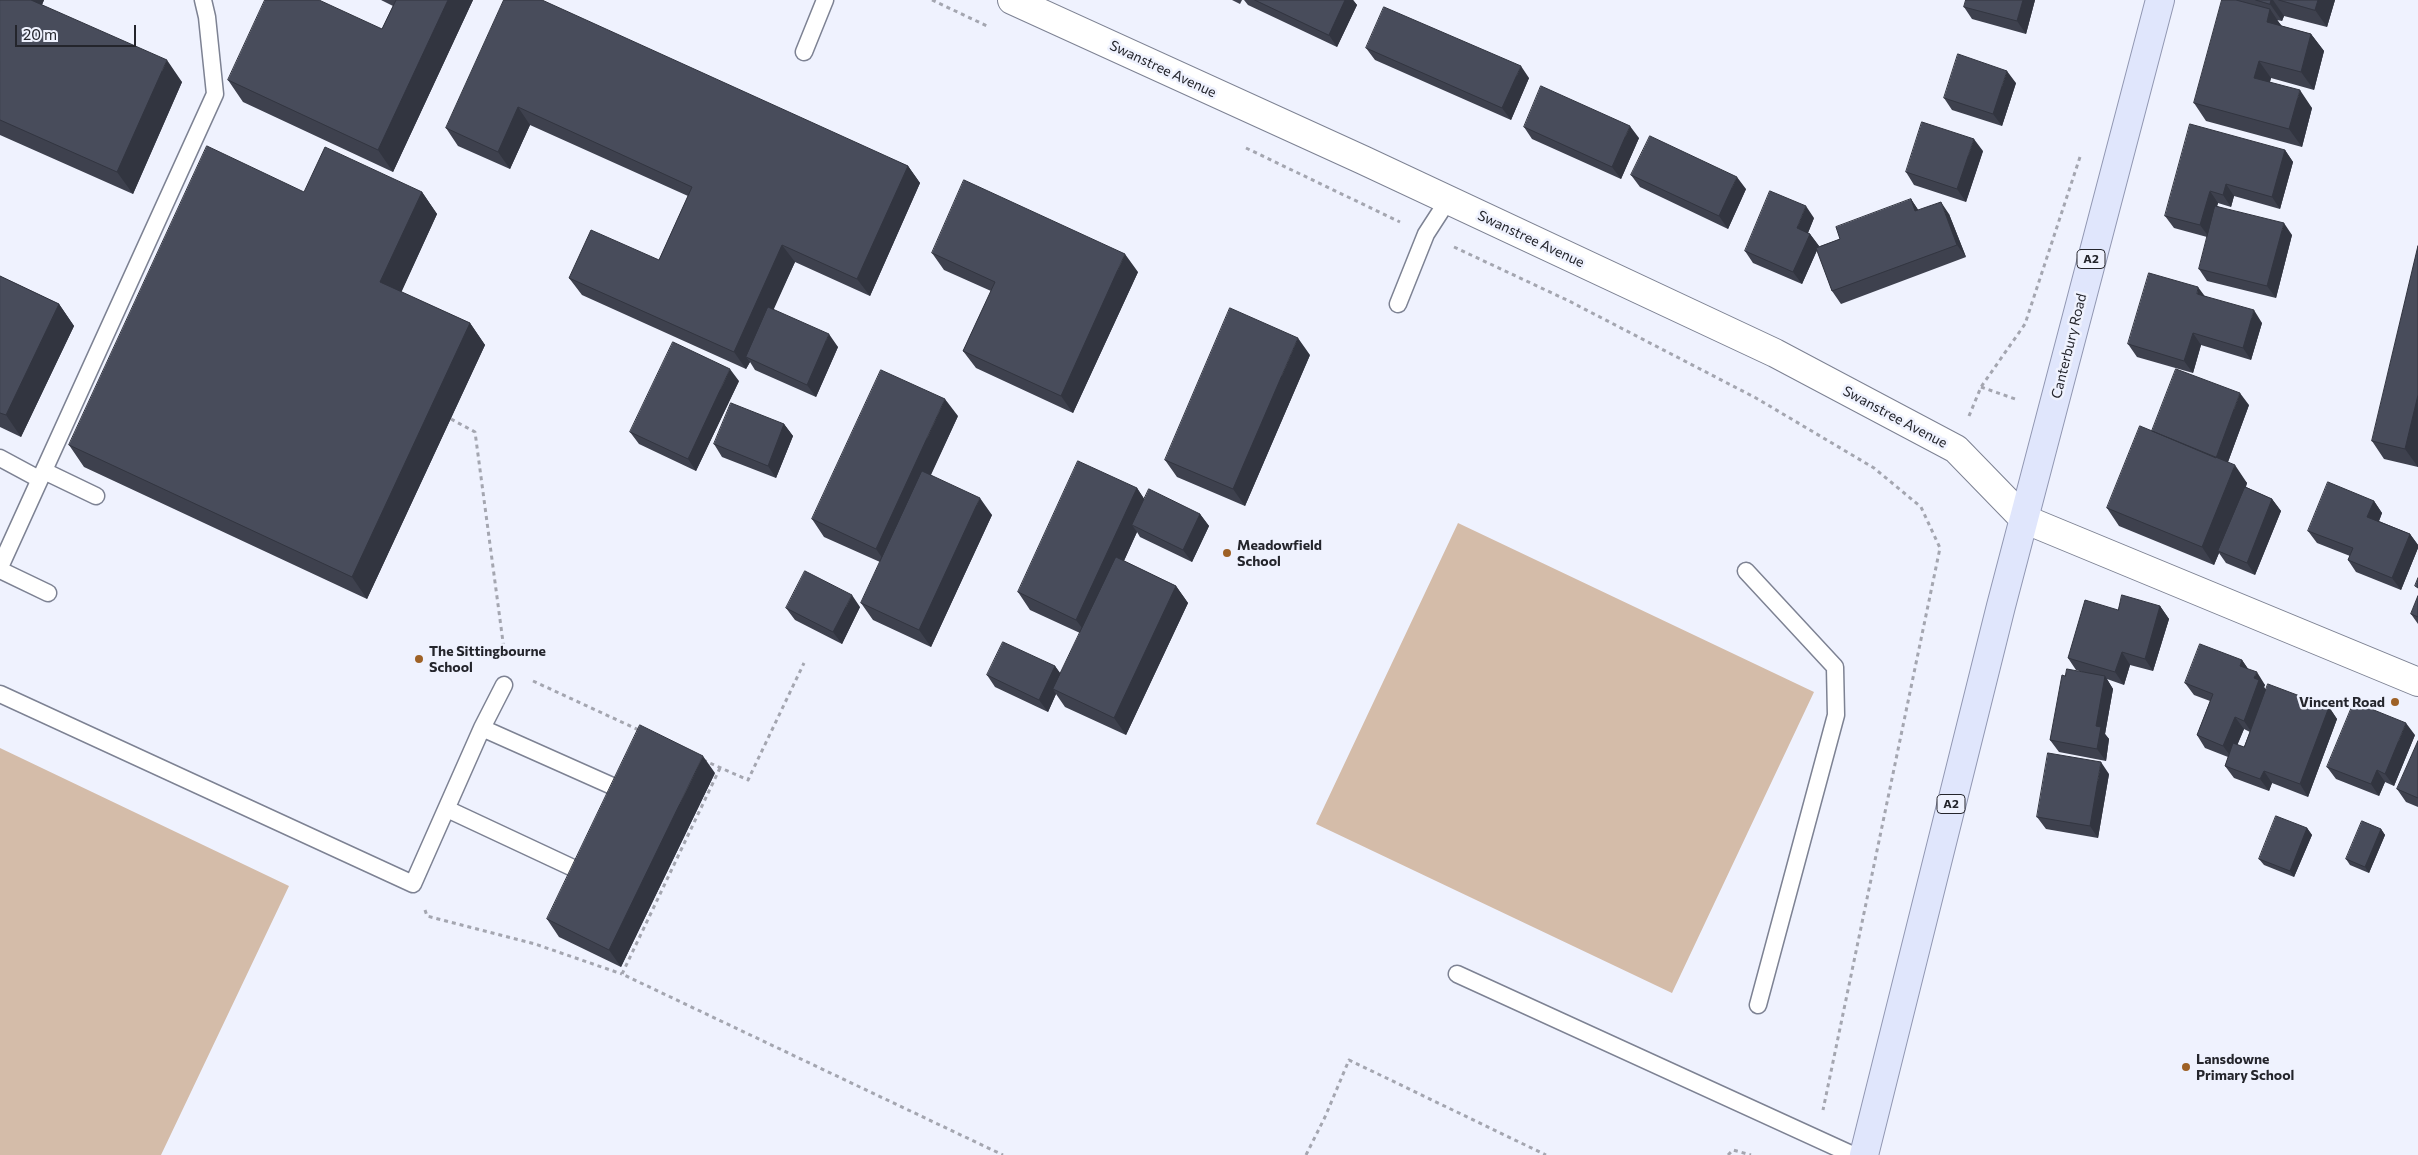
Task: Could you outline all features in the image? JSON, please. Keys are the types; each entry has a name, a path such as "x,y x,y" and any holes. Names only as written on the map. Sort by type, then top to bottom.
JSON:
{"main road":[{"name":"Canterbury Road","path":"2024,519 2160,0"},
{"name":"A2","path":"1864,1155 2024,519"}],"street":[{"name":"Swanstree Avenue","path":"1012,0 1448,200 1774,353 1956,450 2024,519"},
{"path":"2024,519 2418,682"}],"lane":[{"path":"48,593 0,568 215,94 207,17 203,0"},
{"path":"804,52 825,0"},
{"path":"1398,304 1426,234 1448,200"},
{"path":"0,458 96,496"},
{"path":"1746,571 1836,667 1836,715 1758,1005"},
{"path":"0,694 413,884 482,728 504,685"},
{"path":"482,728 610,785"},
{"path":"446,809 571,867"},
{"path":"1457,974 1853,1155"}],"path":[{"path":"932,0 994,29"},
{"path":"1241,146 1570,301 1756,398 1874,468 1921,507 1940,548 1817,1139"},
{"path":"1981,387 2025,324 2080,154"},
{"path":"450,419 475,432 505,668 504,685"},
{"path":"702,759 748,780 804,663"},
{"path":"505,668 648,734"},
{"path":"622,974 720,768"},
{"path":"413,884 427,916 535,944 622,974 1003,1155"},
{"path":"1306,1155 1325,1117 1349,1060 1546,1155"},
{"path":"1728,1155 1733,1150 1751,1155"}],"shaded area":[{"path":"1458,523 1814,692 1672,993 1316,824"},
{"path":"0,748 289,886 161,1155 0,1155"}],"building":[{"path":"0,0 31,0 167,60 117,172 0,120"},
{"path":"265,0 319,0 382,29 396,0 448,0 378,150 228,80"},
{"path":"504,0 542,0 908,166 857,279 782,245 734,352 569,278 591,230 659,260 692,187 518,107 498,152 446,128"},
{"path":"1255,0 1345,0 1329,35"},
{"path":"1966,0 2023,0 2017,21 1964,7"},
{"path":"2222,0 2236,0 2270,9 2267,22 2311,34 2301,72 2259,61 2254,78 2300,90 2289,129 2194,103"},
{"path":"2256,0 2271,0 2270,4"},
{"path":"2279,0 2318,0 2315,10"},
{"path":"1384,7 1521,66 1502,108 1366,48"},
{"path":"1958,54 2007,71 1993,114 1944,98"},
{"path":"1541,86 1630,126 1612,167 1524,127"},
{"path":"1922,122 1974,139 1957,189 1906,172"},
{"path":"2190,124 2285,150 2272,197 2226,184 2223,195 2210,191 2200,225 2165,216"},
{"path":"1650,136 1737,177 1719,216 1631,175"},
{"path":"207,146 304,192 325,147 422,192 380,282 470,323 352,577 69,445"},
{"path":"964,180 1125,254 1061,396 963,351 995,282 932,253"},
{"path":"1770,191 1806,206 1797,228 1810,234 1793,272 1745,251"},
{"path":"1911,199 1915,211 1941,202 1957,245 1832,291 1816,248 1840,239 1836,227"},
{"path":"2215,206 2284,223 2267,286 2199,269"},
{"path":"2418,246 2418,395 2405,449 2372,441"},
{"path":"2149,273 2198,287 2197,294 2254,310 2243,348 2193,333 2184,361 2128,344"},
{"path":"0,276 59,304 6,415 0,413"},
{"path":"768,307 829,334 807,385 746,357"},
{"path":"1230,308 1298,338 1233,489 1165,460"},
{"path":"673,342 730,369 688,459 630,432"},
{"path":"2176,369 2240,393 2216,458 2152,431"},
{"path":"881,370 945,399 876,549 812,519"},
{"path":"731,403 784,424 768,466 714,444"},
{"path":"2140,426 2235,465 2202,547 2107,508"},
{"path":"1078,461 1137,488 1076,620 1018,592"},
{"path":"922,471 980,498 919,630 861,603"},
{"path":"2328,482 2374,501 2367,517 2410,534 2392,578 2348,560 2353,548 2308,531"},
{"path":"2245,487 2272,499 2247,563 2218,551"},
{"path":"1149,489 1200,514 1183,550 1132,525"},
{"path":"1116,557 1176,586 1114,718 1053,689"},
{"path":"805,571 852,595 833,632 786,608"},
{"path":"2122,595 2160,606 2145,659 2122,652 2115,672 2068,658 2085,600 2118,610"},
{"path":"2418,596 2418,617 2411,614"},
{"path":"1003,642 1055,666 1039,700 987,675"},
{"path":"2200,644 2242,660 2240,666 2257,672 2254,678 2259,680 2244,721 2235,717 2223,746 2197,735 2213,694 2185,683"},
{"path":"2067,669 2105,676 2096,726 2101,727 2097,749 2050,740 2062,675 2065,676"},
{"path":"2268,684 2329,707 2300,784 2264,771 2260,779 2225,766 2233,743 2244,747"},
{"path":"2354,702 2406,723 2385,774 2377,770 2371,784 2327,767"},
{"path":"640,725 703,756 609,950 547,919"},
{"path":"2418,741 2418,798 2397,789"},
{"path":"2048,753 2101,762 2090,826 2037,817"},
{"path":"2276,816 2307,828 2290,871 2259,859"},
{"path":"2362,821 2381,829 2365,867 2346,859"}],"place":[{"name":"Meadowfield School","path":"1227,553"},
{"name":"The Sittingbourne School","path":"419,659"},
{"name":"Vincent Road","path":"2395,702"},
{"name":"Lansdowne Primary School","path":"2186,1067"}]}
